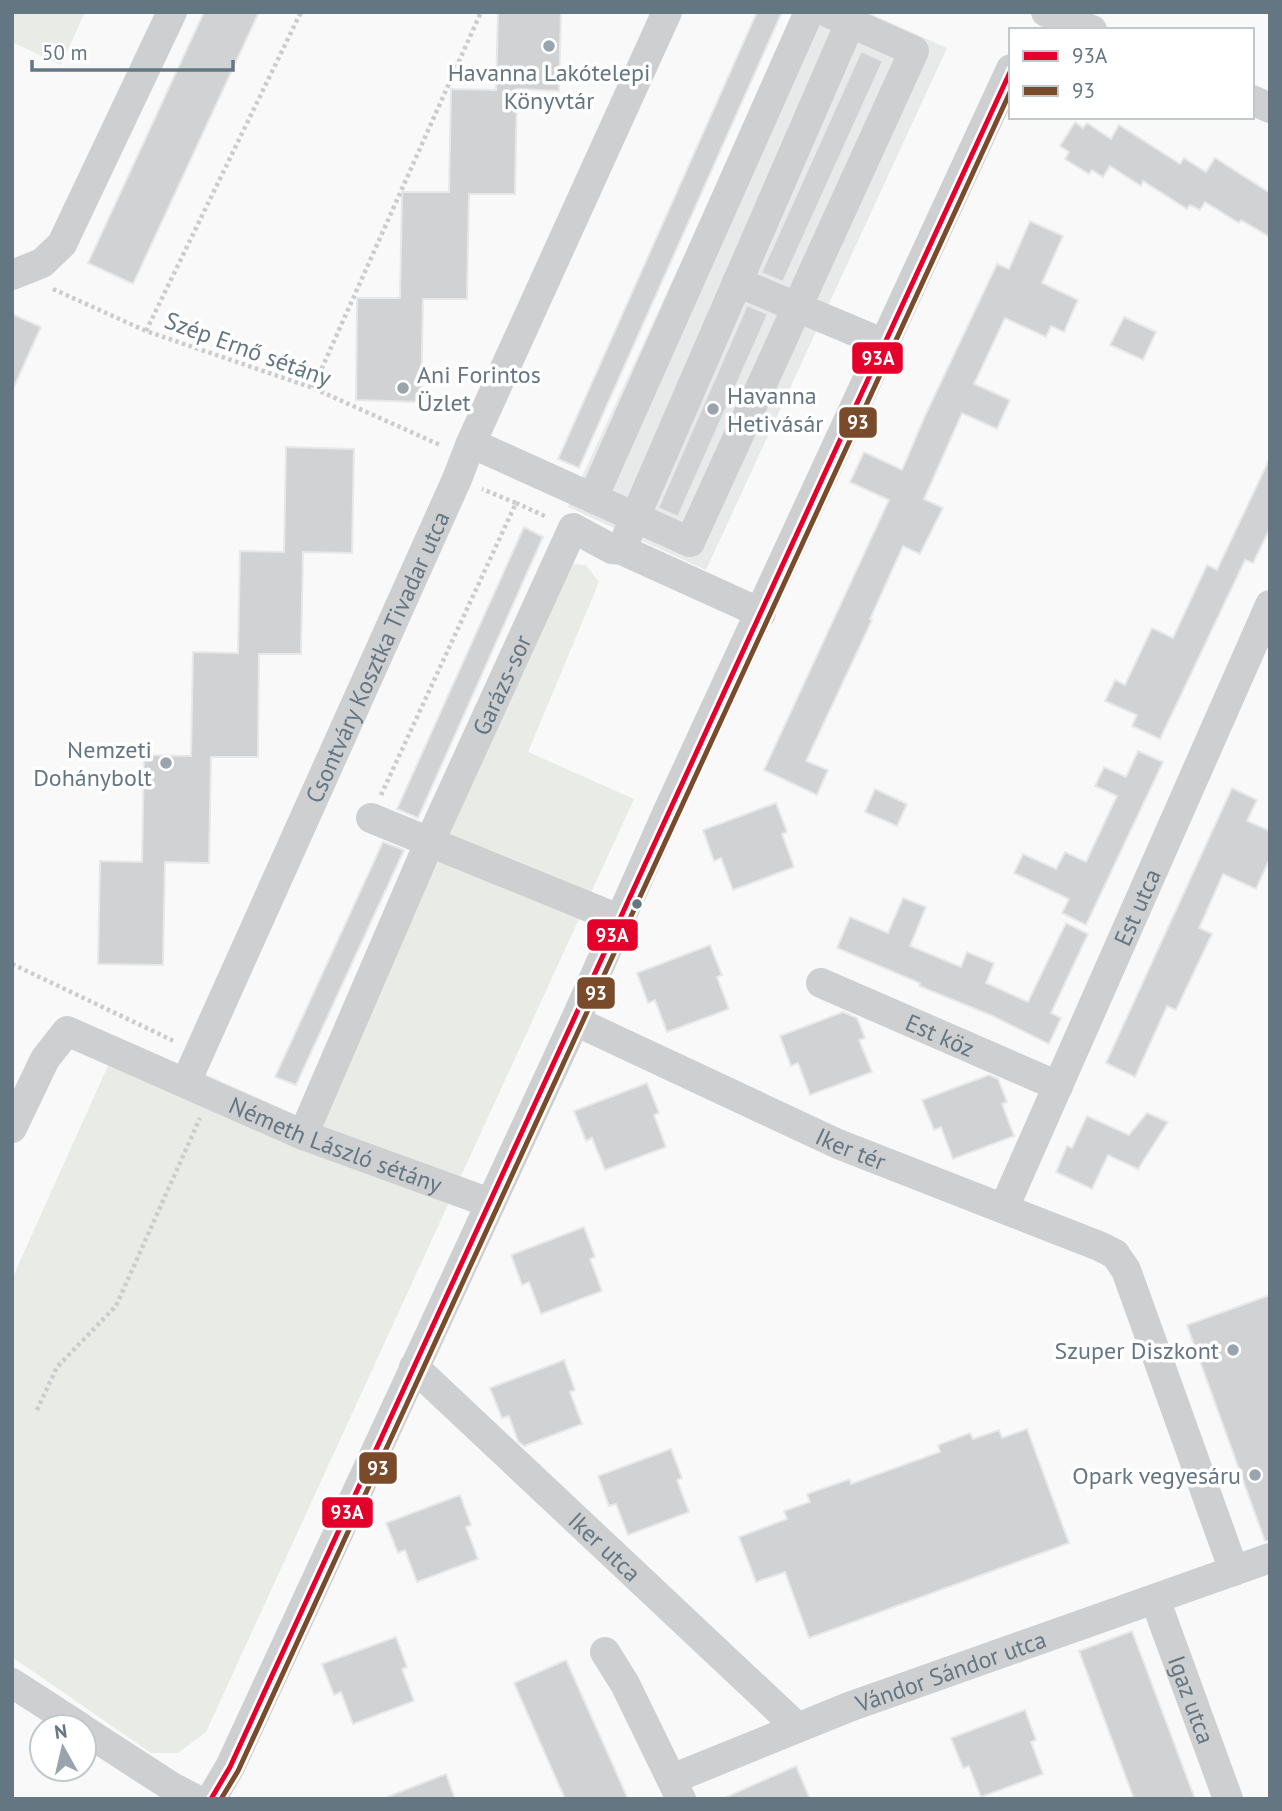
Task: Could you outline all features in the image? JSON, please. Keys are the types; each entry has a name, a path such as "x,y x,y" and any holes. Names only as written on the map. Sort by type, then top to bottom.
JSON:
{"street":[{"path":"15,274 42,264 62,244 172,12"},
{"name":"Csontváry Kosztka Tivadar utca","path":"186,1082 667,12"},
{"path":"593,498 809,12"},
{"path":"1030,28 1037,12"},
{"path":"1046,12 1087,28"},
{"path":"465,460 593,498 634,517 690,542 914,51 839,18 737,282 634,517 622,550"},
{"path":"211,1799 230,1767 415,1367 1009,73"},
{"path":"1254,101 1270,108"},
{"path":"737,282 885,344"},
{"path":"573,528 612,549 622,550 761,614"},
{"name":"Garázs-sor","path":"303,1135 430,841 573,528"},
{"name":"Est utca","path":"1004,1208 1270,605"},
{"path":"370,818 621,920"},
{"name":"Est köz","path":"821,982 1058,1086"},
{"name":"Iker tér","path":"575,1021 838,1144 1115,1254 1126,1270 1234,1571"},
{"path":"12,1128 45,1059 67,1031 186,1082"},
{"name":"Németh László sétány","path":"186,1082 303,1135 489,1203"},
{"name":"Iker utca","path":"415,1367 797,1727"},
{"name":"Vándor Sándor utca","path":"605,1651 625,1684 676,1789 797,1727 1270,1558"},
{"name":"Igaz utca","path":"1155,1600 1228,1799"},
{"path":"12,1683 59,1713"},
{"path":"98,1738 195,1799"}],"path":[{"path":"146,331 301,12"},
{"path":"313,388 481,12"},
{"name":"Szép Ernő sétány","path":"15,274 146,331 313,388 465,460 516,503 573,528"},
{"path":"370,818 516,503"},
{"path":"12,964 199,1053"},
{"path":"37,1410 57,1367 116,1306 200,1117 186,1082"}],"shaded area":[{"path":"12,12 85,12 61,65 12,42"},
{"path":"796,12 867,12 947,48 706,570 568,507"},
{"path":"572,564 586,565 599,582 528,752 634,799 206,1732 178,1753 151,1753 98,1716 98,1713 93,1713 12,1657 12,1279 120,1039 178,1067 205,1074 321,1126 497,719"}],"building":[{"path":"204,12 259,12 133,284 88,263"},
{"path":"498,12 561,12 559,91 517,89 515,194 469,194 467,299 423,299 421,402 356,400 357,298 400,298 402,192 449,192 451,89 496,90"},
{"path":"757,12 782,12 579,468 558,459"},
{"path":"861,51 883,61 783,282 761,273"},
{"path":"1075,122 1083,128 1087,123 1111,139 1119,125 1180,164 1184,158 1206,172 1215,158 1270,193 1270,237 1241,220 1239,223 1205,202 1200,210 1190,205 1187,209 1143,181 1141,186 1110,166 1103,177 1092,170 1089,174 1065,159 1069,152 1060,146"},
{"path":"1030,221 1063,236 1042,283 1078,300 1064,332 1051,326 1046,337 1005,318 974,384 1010,400 997,429 962,413 924,499 943,508 920,554 903,546 870,619 872,620 806,761 828,770 817,795 764,770 889,500 850,482 864,452 902,470 997,264 1009,269"},
{"name":"Havanna Hetivásár","path":"747,305 768,314 678,517 658,508"},
{"path":"12,314 41,327 12,391"},
{"path":"1124,317 1156,332 1143,360 1110,345"},
{"path":"286,447 354,449 352,553 303,552 301,654 259,654 258,757 211,757 209,863 165,862 163,965 98,964 100,861 142,862 144,755 191,756 193,652 238,653 240,551 284,552"},
{"path":"1270,458 1270,528 1253,563 1245,560 1160,739 1132,726 1137,715 1105,701 1115,680 1125,685 1152,628 1173,638 1207,565 1217,570"},
{"path":"524,527 543,537 418,818 397,809"},
{"path":"1138,751 1163,762 1086,925 1062,913 1069,899 1014,873 1023,854 1056,869 1065,852 1086,862 1117,796 1095,786 1104,767 1126,777"},
{"path":"1232,788 1257,800 1247,821 1270,831 1270,858 1256,889 1223,874 1199,928 1212,934 1176,1010 1167,1006 1135,1077 1106,1063"},
{"path":"875,789 907,804 897,826 865,812"},
{"path":"776,803 787,832 782,834 794,867 733,890 721,858 714,861 703,830"},
{"path":"383,842 404,850 296,1085 275,1077"},
{"path":"903,898 926,907 910,946 961,967 967,952 994,963 986,983 1028,1002 1066,923 1088,934 1051,1013 1061,1018 1049,1044 993,1016 837,948 850,917 888,933"},
{"path":"710,945 722,975 717,977 729,1009 667,1032 655,1000 648,1003 637,973"},
{"path":"843,1012 857,1018 865,1038 859,1040 872,1072 810,1095 798,1063 791,1066 780,1036"},
{"path":"989,1075 998,1079 1007,1102 1002,1104 1014,1136 953,1159 941,1127 934,1130 922,1100"},
{"path":"647,1083 659,1113 654,1115 666,1147 605,1170 592,1138 586,1141 574,1111"},
{"path":"1147,1113 1168,1122 1138,1169 1108,1155 1092,1189 1056,1172 1067,1146 1072,1148 1087,1116 1129,1135"},
{"path":"584,1227 595,1257 590,1259 602,1291 541,1314 529,1282 522,1285 511,1255"},
{"path":"1270,1295 1270,1541 1265,1541 1187,1325"},
{"path":"564,1360 575,1390 570,1392 582,1424 524,1446 518,1441 509,1416 502,1418 490,1388"},
{"path":"1027,1429 1069,1543 809,1638 785,1572 756,1582 739,1537 787,1519 784,1511 810,1502 807,1494 850,1479 851,1484 940,1452 938,1445 970,1433 973,1439 999,1430 1002,1438"},
{"path":"671,1449 682,1478 677,1480 689,1512 628,1535 616,1504 609,1506 598,1476"},
{"path":"460,1495 471,1525 466,1527 478,1559 417,1582 405,1550 398,1553 386,1523"},
{"path":"1132,1631 1195,1799 1134,1799 1079,1651"},
{"path":"396,1637 407,1667 402,1669 414,1701 353,1724 341,1692 334,1695 322,1664"},
{"path":"566,1660 628,1799 565,1799 514,1683"},
{"path":"1025,1710 1036,1740 1031,1742 1043,1774 981,1797 969,1766 963,1768 951,1738"},
{"path":"796,1766 810,1799 722,1799"},
{"path":"446,1774 455,1799 387,1799 387,1797"}],"transit line":[{"name":"93A","path":"211,1799 230,1767 1009,74"},
{"name":"93","path":"221,1799 238,1771 1009,94"}],"place":[{"name":"Havanna Lakótelepi Könyvtár","path":"549,46"},
{"name":"Ani Forintos Üzlet","path":"403,388"},
{"name":"Havanna Hetivásár","path":"713,409"},
{"name":"Nemzeti Dohánybolt","path":"166,763"},
{"name":"Szuper Diszkont","path":"1233,1350"},
{"name":"Opark vegyesáru","path":"1255,1475"}]}
